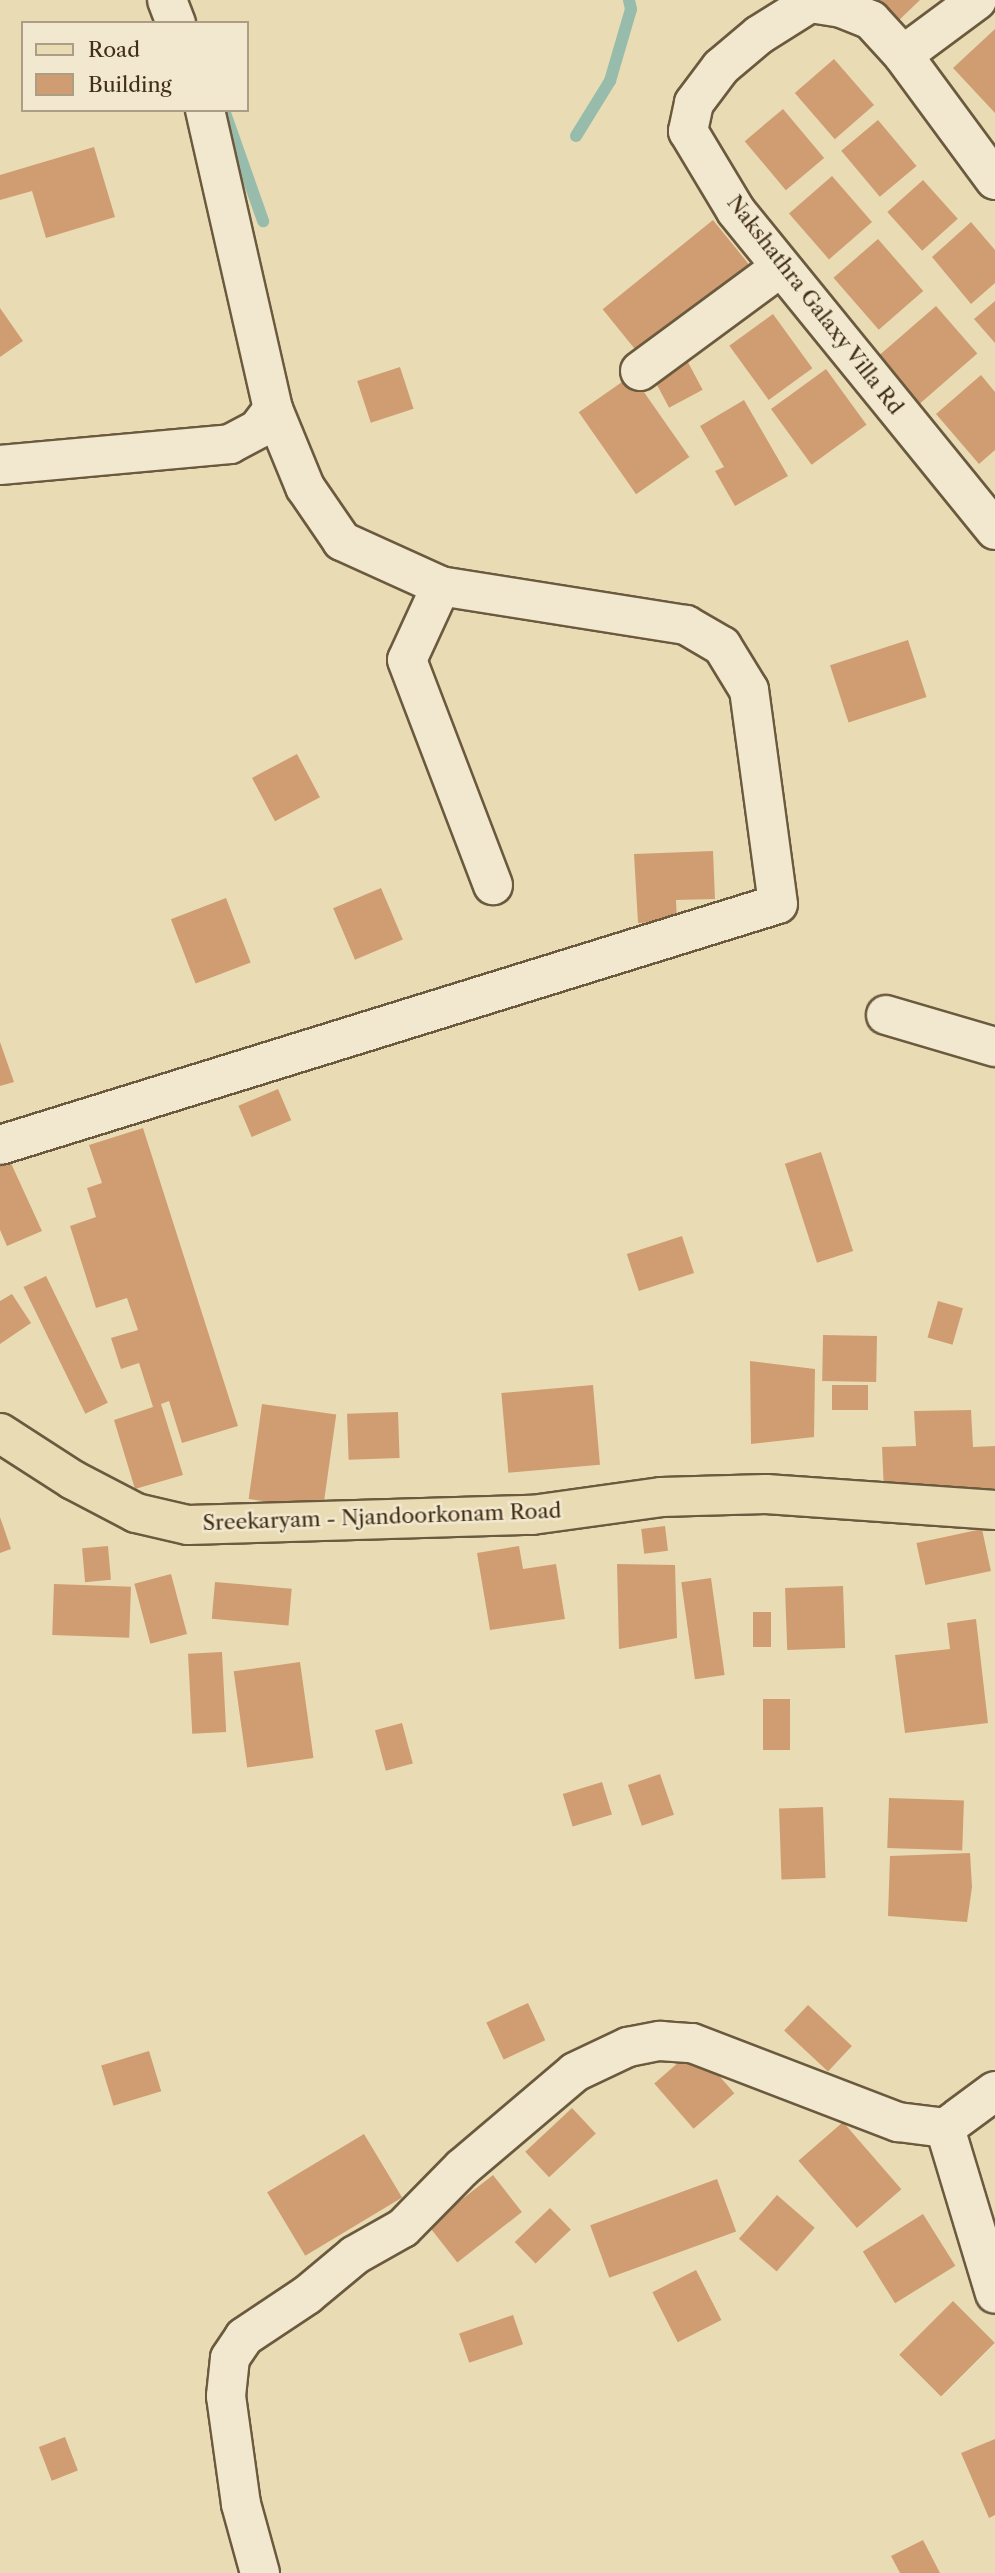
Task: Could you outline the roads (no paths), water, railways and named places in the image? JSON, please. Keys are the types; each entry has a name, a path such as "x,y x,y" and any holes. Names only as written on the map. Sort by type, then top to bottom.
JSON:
{"main road":[{"name":"Sreekaryam - Njandoorkonam Road","path":"0,1433 73,1480 136,1513 188,1525 532,1515 661,1497 766,1494 995,1510"}],"street":[{"path":"167,0 175,21"},
{"path":"903,55 977,0"},
{"name":"Nakshathra Galaxy Villa Rd","path":"995,180 903,55 871,20 842,8 810,3 780,10 721,66 705,85 694,103 688,131 736,211 995,530"},
{"path":"0,1145 778,904 749,690 722,646 687,625 441,586 342,541 306,487 273,409 205,112"},
{"path":"640,371 780,267"},
{"path":"0,465 230,444 258,429 273,409"},
{"path":"441,586 407,660 493,885"},
{"path":"886,1015 995,1048"},
{"path":"260,2573 241,2504 226,2396 230,2358 244,2337 307,2295 355,2255 403,2228 462,2168 575,2072 628,2048 660,2041 692,2043 898,2122 945,2128 995,2091"},
{"path":"945,2128 995,2294"}],"waterway":[{"path":"576,136 610,81 631,9 629,0"},
{"path":"225,112 263,221"}]}
